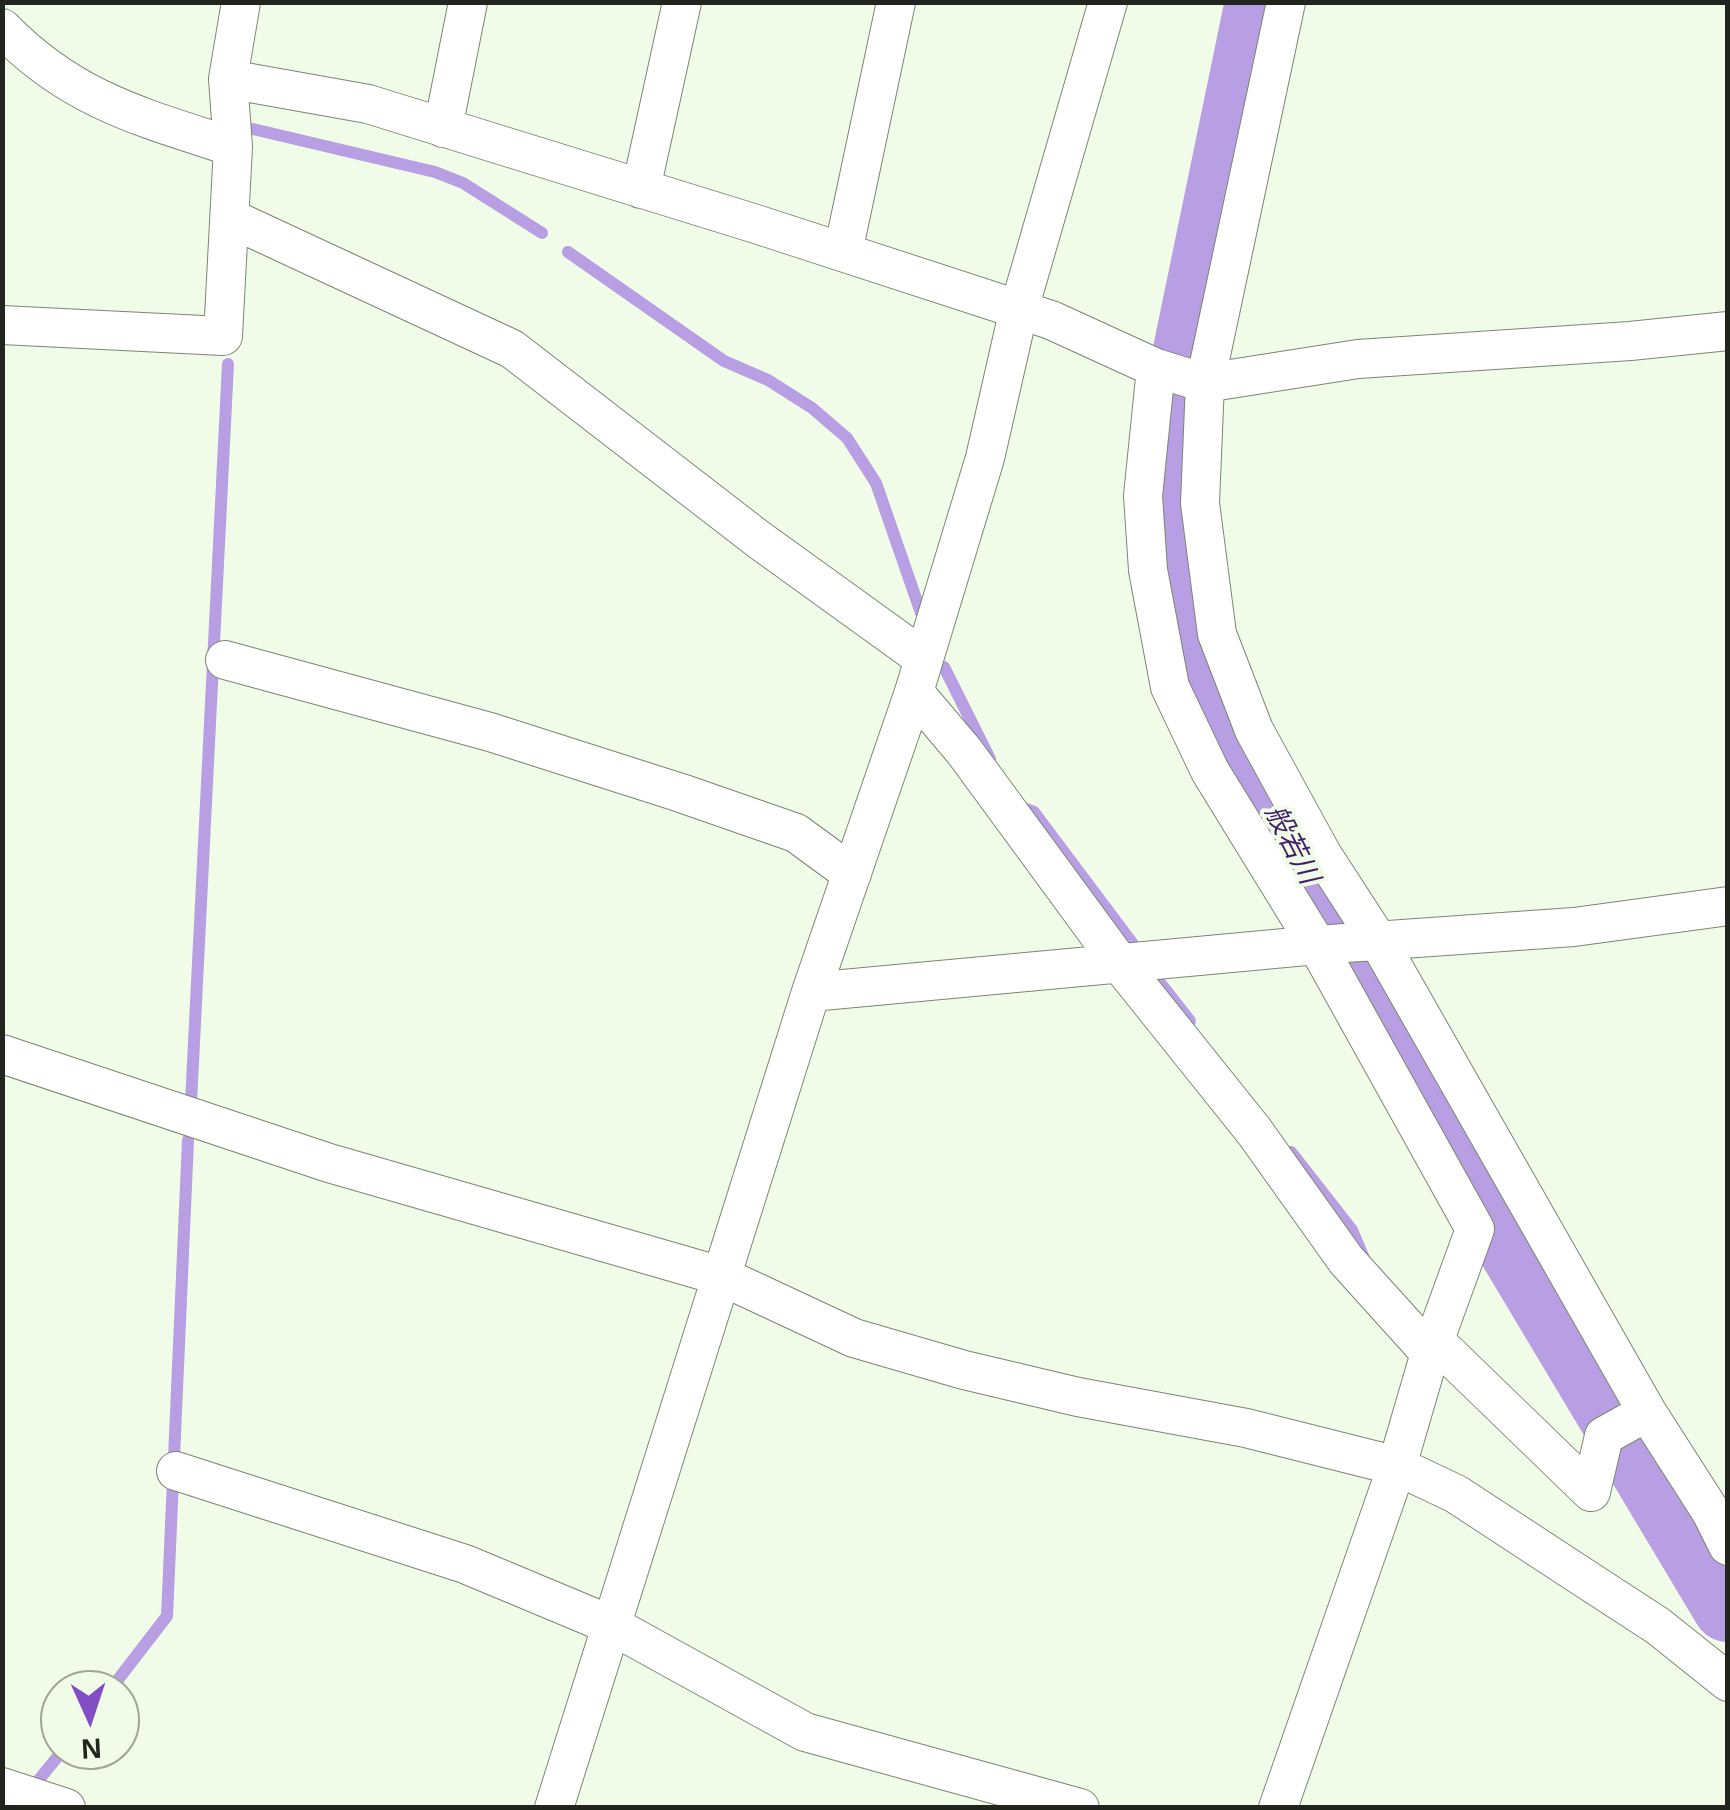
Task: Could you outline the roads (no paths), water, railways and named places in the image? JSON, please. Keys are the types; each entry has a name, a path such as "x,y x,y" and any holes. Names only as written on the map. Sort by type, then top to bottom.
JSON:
{"street":[{"path":"2,325 223,336 233,147 228,79 241,2"},
{"path":"443,128 468,2"},
{"path":"641,189 682,2"},
{"path":"843,252 896,2"},
{"path":"554,1808 811,992 919,675 985,458 1019,309 1108,2"},
{"path":"1278,1808 1397,1466 1432,1346 1476,1229 1321,945 1210,771 1170,687 1148,570 1143,496 1286,2"},
{"path":"2,28 52,73 121,111 233,147"},
{"path":"228,79 368,104 1019,309 1179,375 1728,331"},
{"path":"230,218 512,348 758,539 919,675 964,751 1121,965 1254,1131 1346,1260 1432,1346 1591,1492 1604,1436 1642,1415"},
{"path":"1179,375 1217,634 1254,730 1642,1415 1719,1511 1728,1546"},
{"path":"225,660 490,732 698,798 796,833 852,874"},
{"path":"811,992 1321,945 1574,927 1728,906"},
{"path":"2,1054 329,1164 721,1276 854,1338 1078,1397 1246,1428 1397,1466 1456,1494 1539,1548 1658,1626 1728,1682"},
{"path":"176,1471 465,1564 612,1625 805,1732 1080,1808"},
{"path":"2,1787 66,1808"}],"waterway":[{"name":"般若川","path":"1261,2 1186,365 1179,373 1179,545 1183,585 1203,668 1219,712 1373,1004 1478,1188 1728,1606"},
{"path":"253,129 435,172 463,183 542,233"},
{"path":"568,252 724,361 768,380 812,408 847,438 876,483 921,613"},
{"path":"191,1102 228,364"},
{"path":"944,667 990,759"},
{"path":"1017,806 1034,812 1133,944"},
{"path":"1161,984 1190,1021"},
{"path":"125,1670 167,1616 188,1140"},
{"path":"1291,1152 1352,1230 1364,1258"},
{"path":"33,1787 47,1770"}]}
